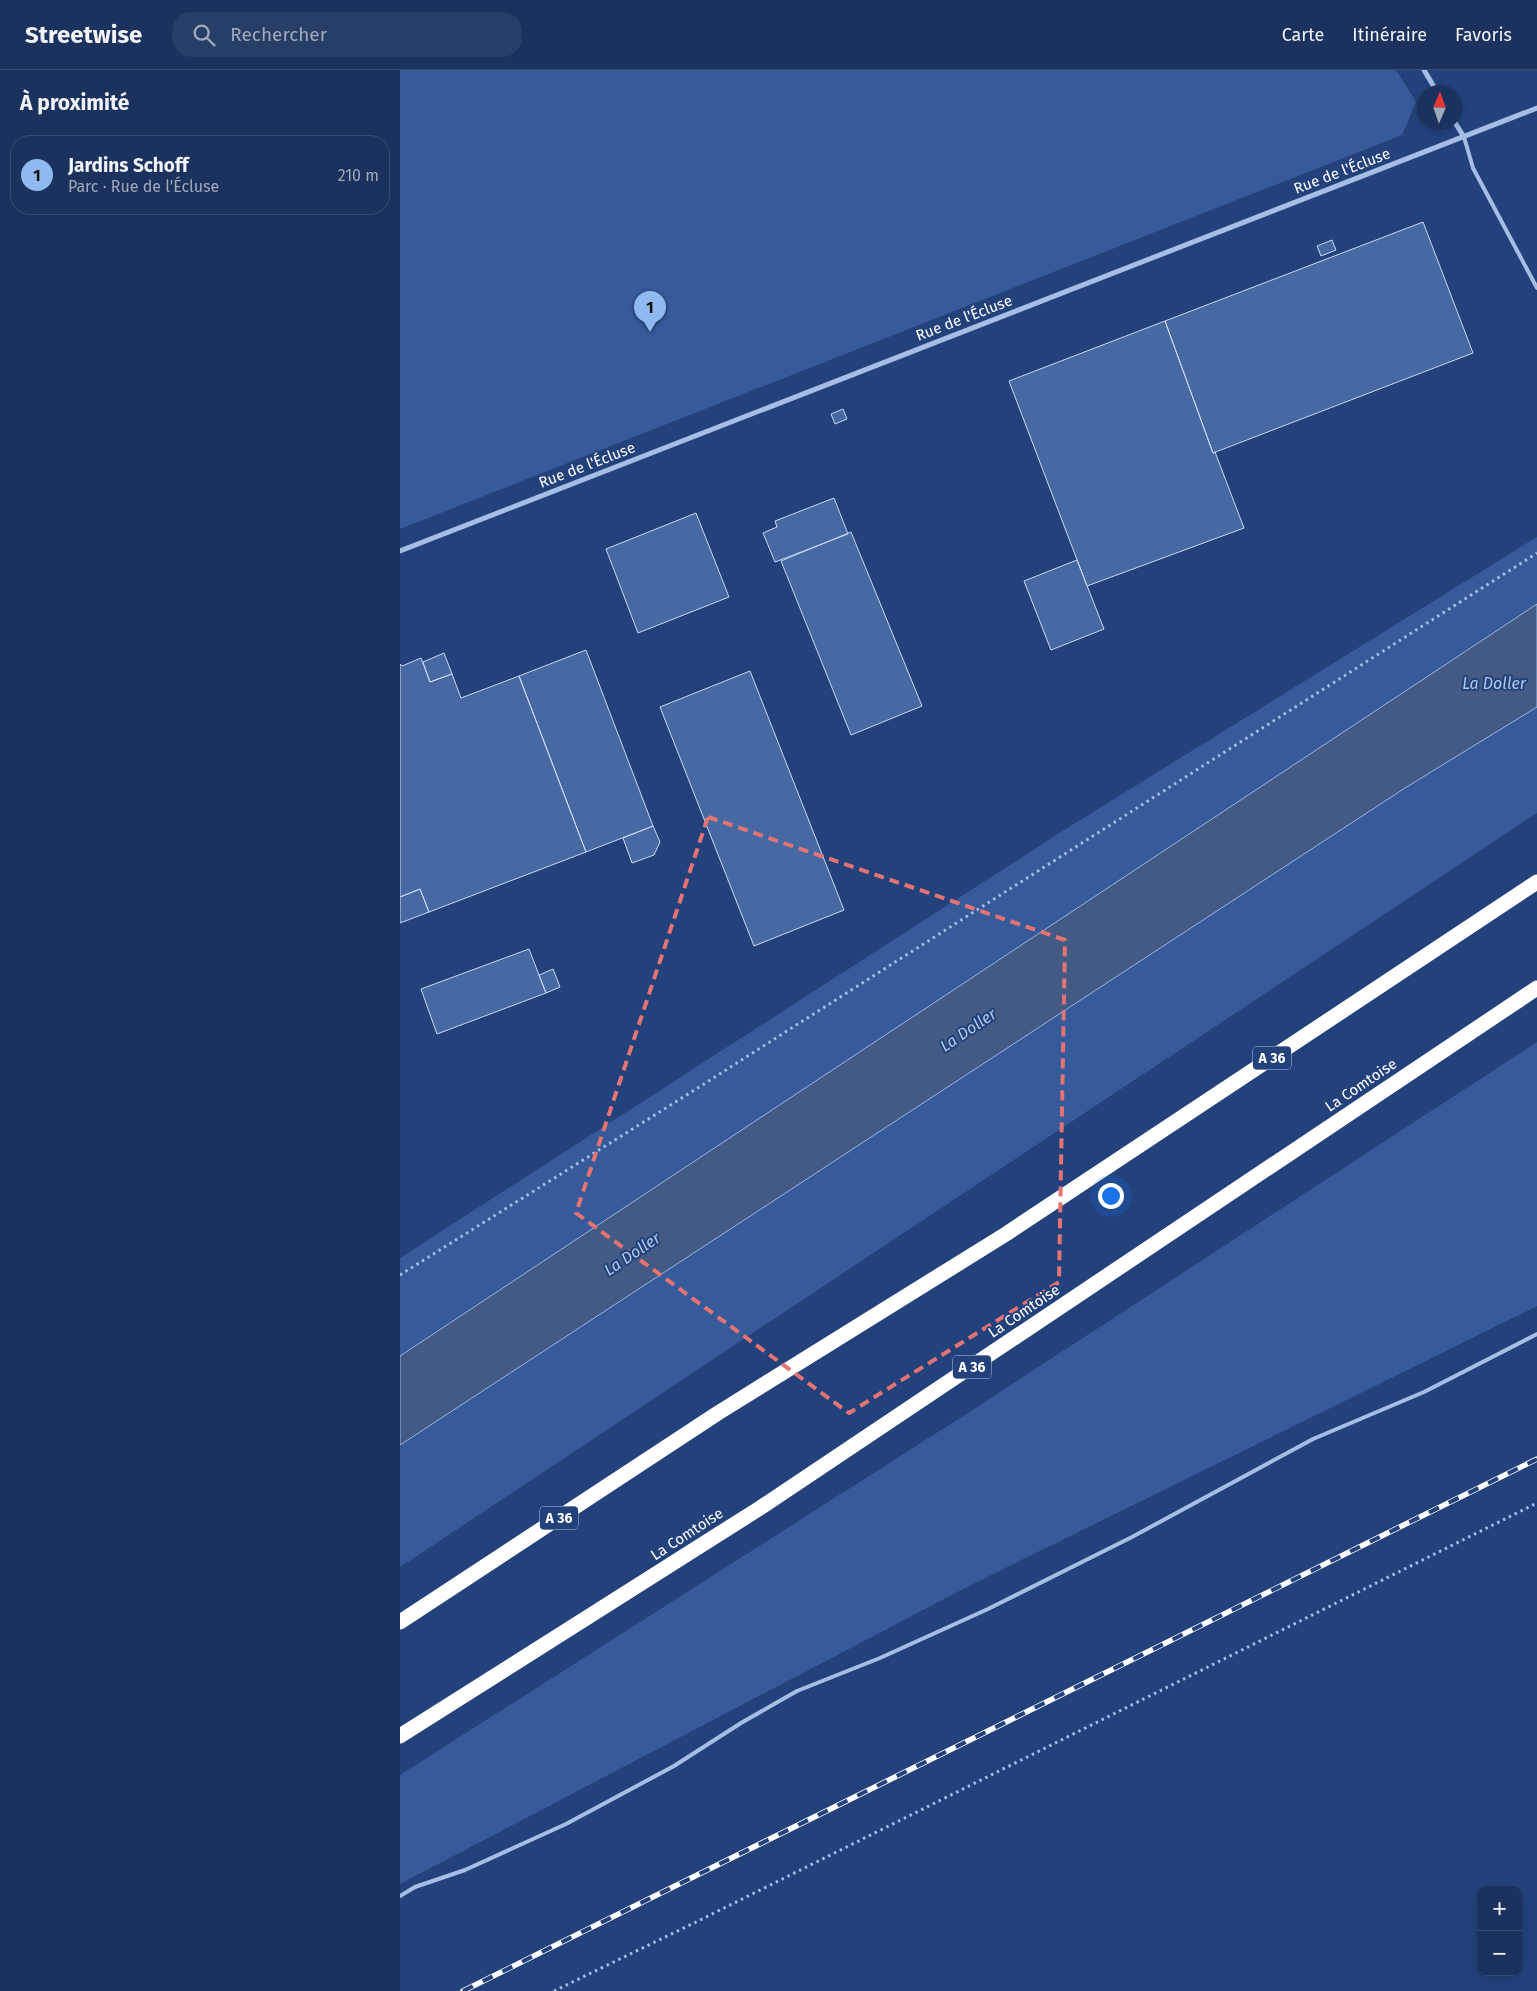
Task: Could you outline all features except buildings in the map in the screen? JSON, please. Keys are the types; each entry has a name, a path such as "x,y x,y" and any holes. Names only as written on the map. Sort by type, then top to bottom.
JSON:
{"highway":[{"name":"A 36","path":"400,1622 718,1413 1014,1228 1537,882"},
{"name":"La Comtoise","path":"400,1736 760,1508 1537,988"}],"street":[{"path":"1424,70 1433,85"},
{"name":"Rue de l'Écluse","path":"400,551 1537,108"},
{"path":"1460,130 1464,137"}],"lane":[{"path":"1464,137 1473,168 1537,288"},
{"path":"400,1896 415,1887 464,1870 566,1824 674,1766 741,1723 797,1691 880,1658 988,1609 1132,1536 1314,1439 1424,1392 1537,1334"}],"path":[{"path":"400,1275 1537,553"},
{"path":"554,1991 1537,1503"}],"highlighted area":[{"path":"708,817 1065,940 1059,1282 849,1413 576,1213"}],"shaded area":[{"path":"400,70 1396,70 1416,102 1402,135 400,529"},
{"path":"1537,537 1537,604 400,1356 400,1258 1064,830"},
{"path":"1537,707 1537,813 400,1567 400,1445 1405,788"},
{"path":"1537,1042 1537,1306 967,1587 400,1884 400,1775 974,1409"}],"water":[{"name":"La Doller","path":"1537,604 1537,707 1405,788 400,1445 400,1356"}],"railway":[{"path":"463,1991 1537,1459"}],"place":[{"name":"Jardins Schoff","path":"650,332"}]}
